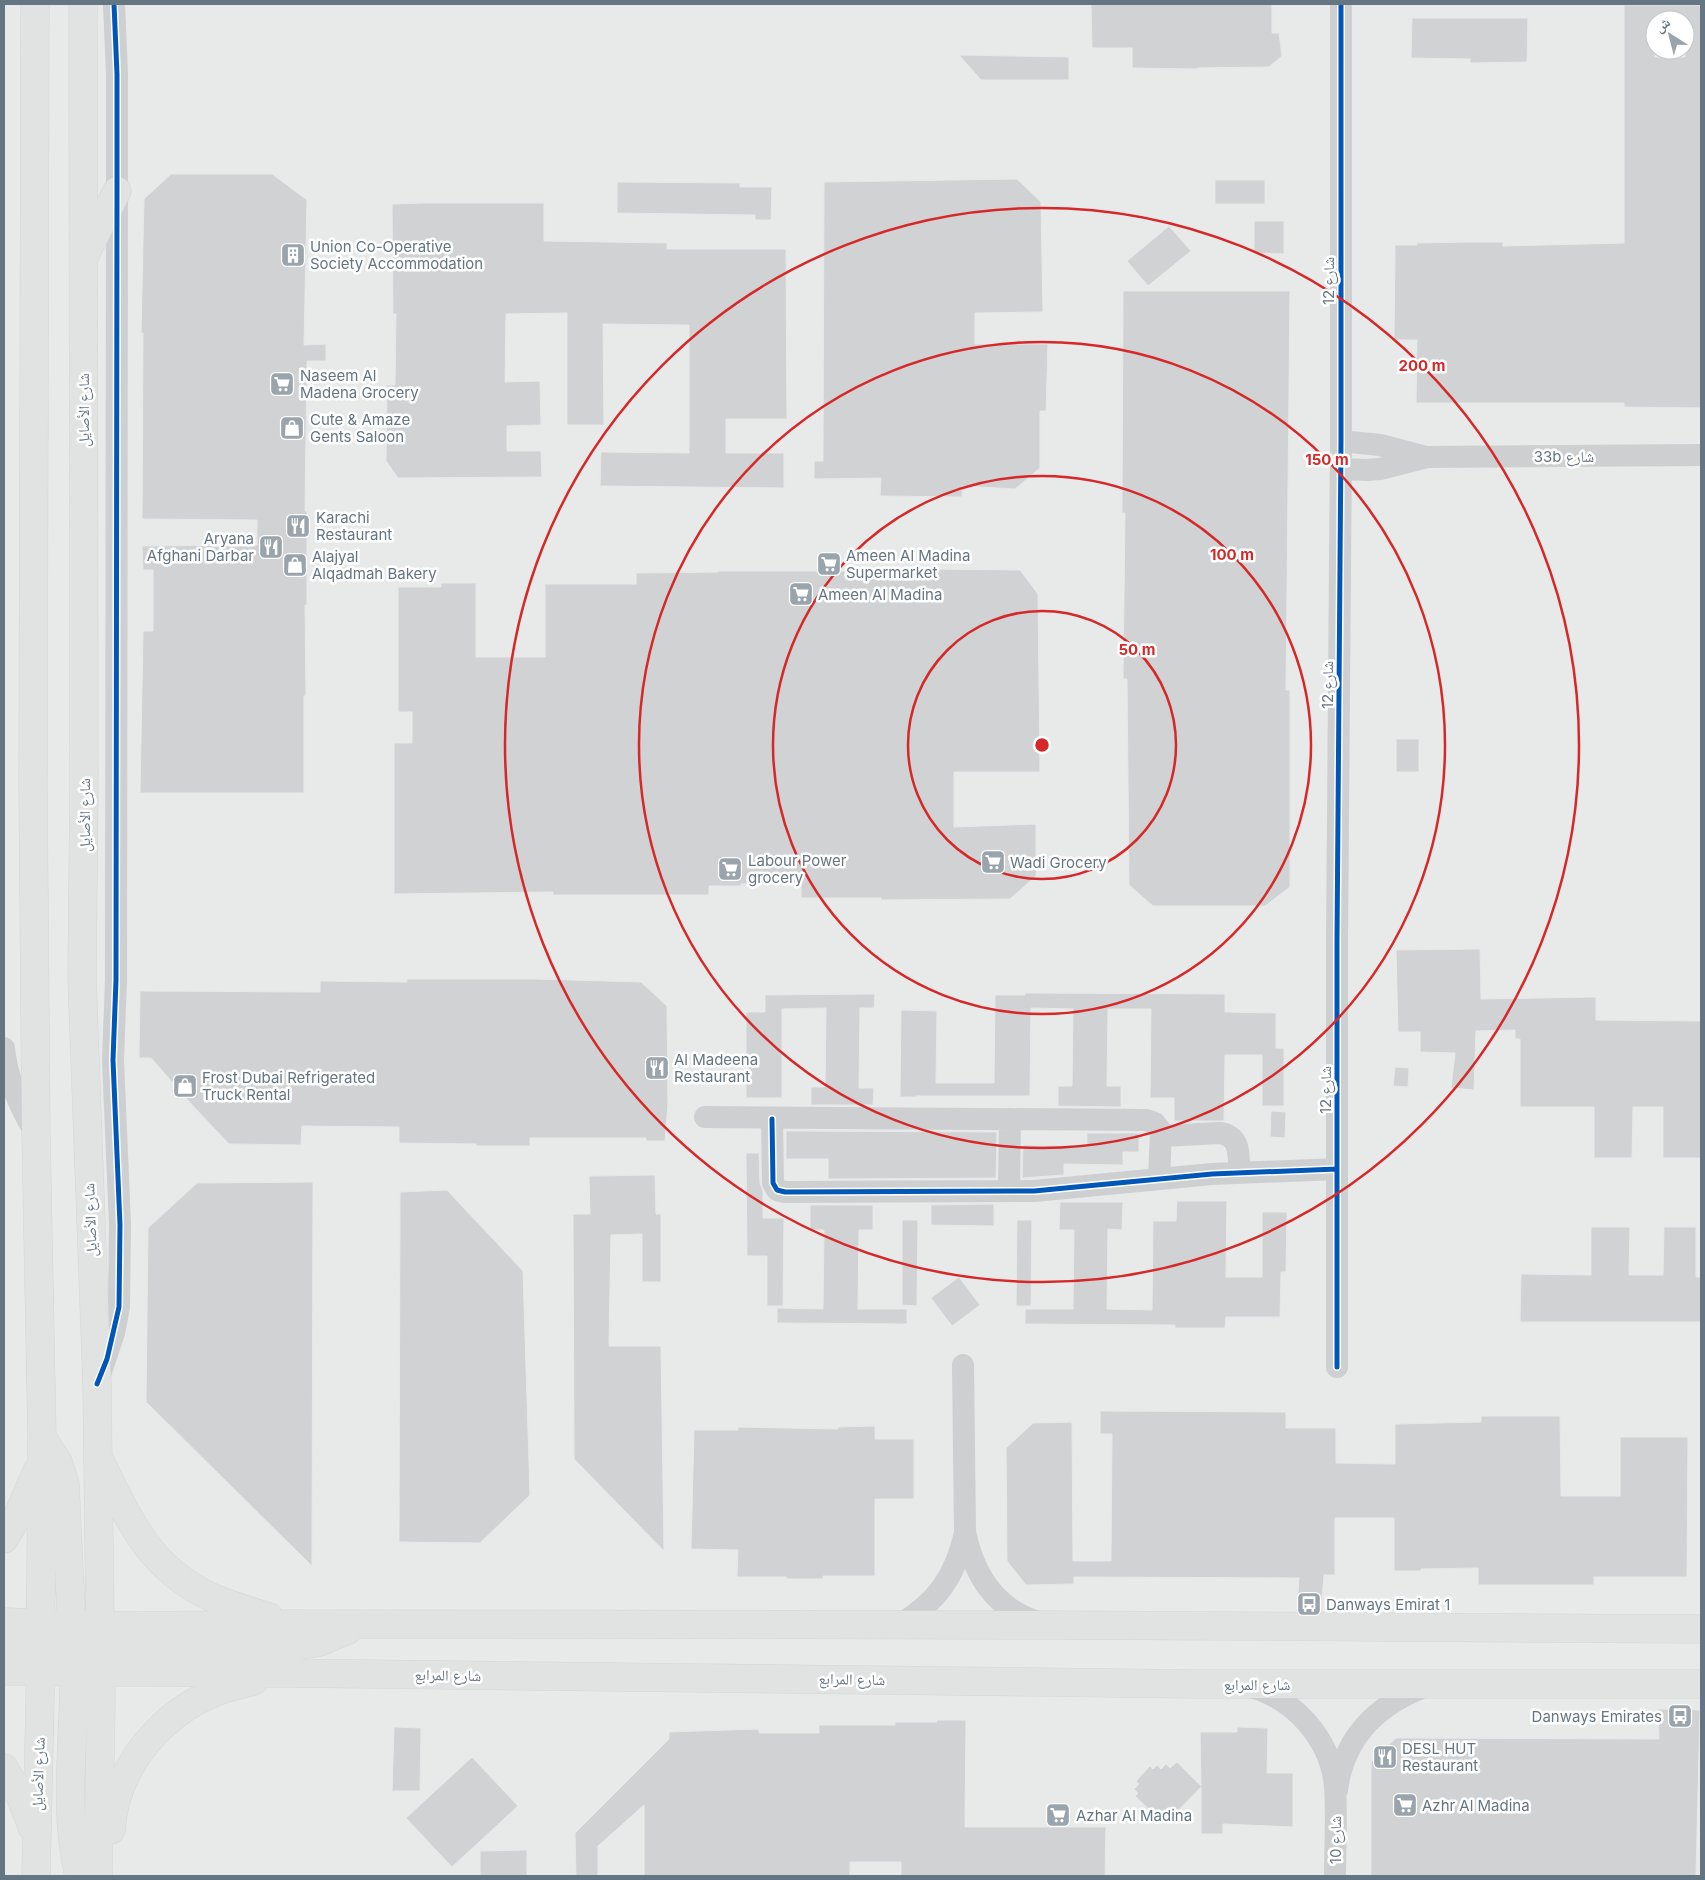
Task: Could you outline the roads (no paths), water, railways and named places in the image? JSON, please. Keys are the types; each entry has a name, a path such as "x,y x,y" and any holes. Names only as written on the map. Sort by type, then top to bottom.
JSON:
{"main road":[{"path":"35,4 33,785 36,1134 42,1449 69,1642 74,1700 70,1814 79,1876"},
{"name":"شارع الأصايل","path":"69,1642 98,1457 82,978 84,797 83,4"},
{"path":"82,260 117,191"},
{"path":"4,1539 17,1517 42,1449"},
{"path":"98,1457 139,1535 164,1565 186,1583 211,1597 290,1624"},
{"path":"4,1622 69,1642 289,1647 304,1646 333,1638 358,1625"},
{"path":"4,1644 69,1642 290,1624 1052,1625 1701,1629"},
{"path":"4,1671 40,1671 69,1642"},
{"path":"69,1642 101,1673 98,1876"},
{"name":"شارع الأصايل","path":"36,1876 40,1671"},
{"name":"شارع المرابع","path":"101,1673 286,1673 1240,1684 1701,1684"},
{"path":"105,1876 116,1800 133,1762 159,1728 190,1706 224,1689 286,1673"},
{"path":"4,1768 22,1800 31,1824 36,1848"}],"street":[{"path":"97,1384 107,1359 114,1333 119,1307 120,1274 116,1116 112,1060 116,980 117,74 114,4"},
{"name":"شارع 12","path":"1337,1367 1341,4"},
{"name":"33b شارع","path":"1341,441 1380,445 1427,457"},
{"name":"33b شارع","path":"1341,469 1380,469 1427,457 1701,455"},
{"path":"4,1048 16,1098 36,1134"},
{"path":"705,1117 1146,1120 1155,1123 1159,1127 1162,1136 1159,1179"},
{"path":"772,1118 773,1183 774,1187 781,1192 1059,1190 1159,1179 1239,1173 1337,1170"},
{"path":"1010,1119 1010,1191"},
{"path":"1162,1136 1220,1134 1228,1136 1236,1142 1238,1147 1239,1173"},
{"path":"963,1365 965,1532 969,1552 977,1571 988,1589 1001,1602 1017,1613 1052,1625"},
{"path":"899,1625 916,1615 944,1587 954,1570 965,1532"},
{"name":"شارع 10","path":"1335,1803 1345,1760 1357,1736 1368,1721 1394,1700 1433,1683"},
{"name":"شارع 10","path":"1240,1684 1253,1687 1279,1699 1302,1716 1321,1742 1330,1764 1335,1787 1335,1876"}],"place":[{"name":"Union Co-Operative Society Accommodation","path":"293,255"},
{"name":"Naseem Al Madena Grocery","path":"282,384"},
{"name":"Cute & Amaze Gents Saloon","path":"292,428"},
{"name":"Karachi Restaurant","path":"298,526"},
{"name":"Aryana Afghani Darbar","path":"271,547"},
{"name":"Ameen Al Madina Supermarket","path":"829,564"},
{"name":"Alajyal Alqadmah Bakery","path":"295,565"},
{"name":"Ameen Al Madina","path":"801,594"},
{"name":"Wadi Grocery","path":"993,862"},
{"name":"Labour Power grocery","path":"730,869"},
{"name":"Al Madeena Restaurant","path":"657,1068"},
{"name":"Frost Dubai Refrigerated Truck Rental","path":"185,1086"},
{"name":"Danways Emirat 1","path":"1309,1604"},
{"name":"Danways Emirates","path":"1680,1716"},
{"name":"DESL HUT Restaurant","path":"1385,1757"},
{"name":"Azhr Al Madina","path":"1405,1805"},
{"name":"Azhar Al Madina","path":"1058,1815"}]}
